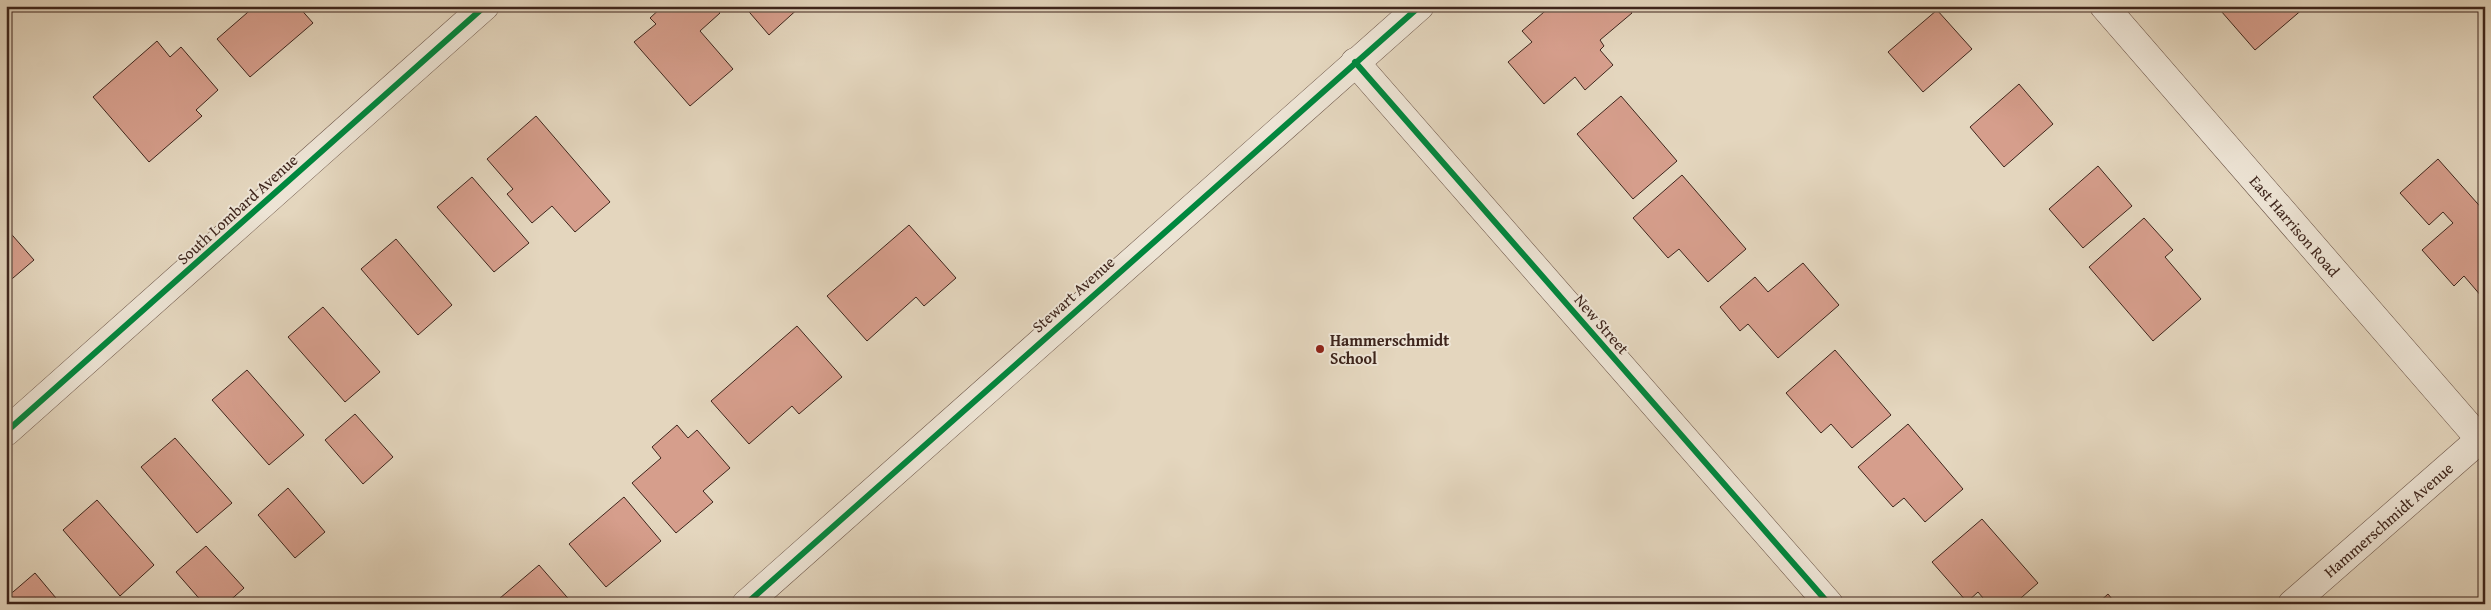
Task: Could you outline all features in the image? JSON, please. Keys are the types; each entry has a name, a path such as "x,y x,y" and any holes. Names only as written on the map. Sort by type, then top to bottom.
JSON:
{"street":[{"name":"South Lombard Avenue","path":"6,432 485,6"},
{"name":"Stewart Avenue","path":"746,604 1420,6"},
{"name":"East Harrison Road","path":"2104,6 2483,440"},
{"name":"New Street","path":"1355,62 1829,604"},
{"name":"Hammerschmidt Avenue","path":"2292,604 2483,440"}],"building":[{"path":"255,6 298,6 313,23 250,77 217,39"},
{"path":"663,6 714,6 720,13 700,31 733,69 690,106 634,42 656,24 650,18"},
{"path":"744,6 801,6 769,35"},
{"path":"1551,6 1567,6 1569,9 1573,6 1627,6 1632,13 1600,40 1604,46 1600,50 1613,65 1585,90 1575,77 1544,104 1508,62 1532,42 1522,31"},
{"path":"2225,6 2302,6 2304,8 2255,50 2221,11"},
{"path":"1937,10 1972,49 1923,92 1888,52"},
{"path":"157,41 170,57 181,47 218,90 196,110 202,116 149,162 93,97"},
{"path":"2019,84 2053,124 2004,167 1970,127"},
{"path":"1621,96 1677,161 1633,199 1577,134"},
{"path":"536,116 610,202 575,232 552,206 532,223 507,194 513,189 487,159"},
{"path":"2438,159 2485,212 2485,295 2482,297 2464,276 2454,286 2422,250 2453,223 2443,212 2429,225 2400,193"},
{"path":"2098,166 2132,206 2083,248 2049,209"},
{"path":"1682,175 1746,249 1708,282 1679,249 1668,258 1633,218"},
{"path":"472,177 529,243 494,272 437,207"},
{"path":"2144,218 2173,250 2165,257 2201,299 2153,341 2089,267"},
{"path":"909,225 956,278 924,306 916,297 867,341 827,296"},
{"path":"6,228 34,260 6,284"},
{"path":"396,239 452,305 418,335 361,269"},
{"path":"1803,263 1839,305 1778,358 1748,324 1740,331 1720,307 1755,277 1768,292"},
{"path":"323,307 380,372 345,402 288,337"},
{"path":"797,326 842,377 799,414 792,406 749,444 711,401"},
{"path":"1835,350 1891,415 1852,448 1831,424 1821,433 1786,393"},
{"path":"247,370 304,435 269,465 212,400"},
{"path":"355,414 393,457 363,484 325,440"},
{"path":"1908,424 1963,489 1925,522 1904,498 1893,507 1858,467"},
{"path":"677,425 688,438 697,430 730,468 703,491 713,502 676,533 632,483 661,458 652,447"},
{"path":"175,438 232,503 197,533 141,467"},
{"path":"288,488 325,532 295,558 258,515"},
{"path":"624,497 661,541 606,587 569,544"},
{"path":"97,500 154,565 120,596 63,530"},
{"path":"1982,519 2038,583 2014,604 1988,604 1978,592 1967,602 1932,562"},
{"path":"206,546 244,588 226,604 204,604 176,572"},
{"path":"539,565 573,604 493,604"},
{"path":"35,573 61,604 6,604 6,598"},
{"path":"2108,594 2116,604 2097,604"}],"cycle path":[{"path":"6,432 485,6"},
{"path":"746,604 1420,6"},
{"path":"1355,62 1829,604"}],"place":[{"name":"Hammerschmidt School","path":"1320,349"}]}
